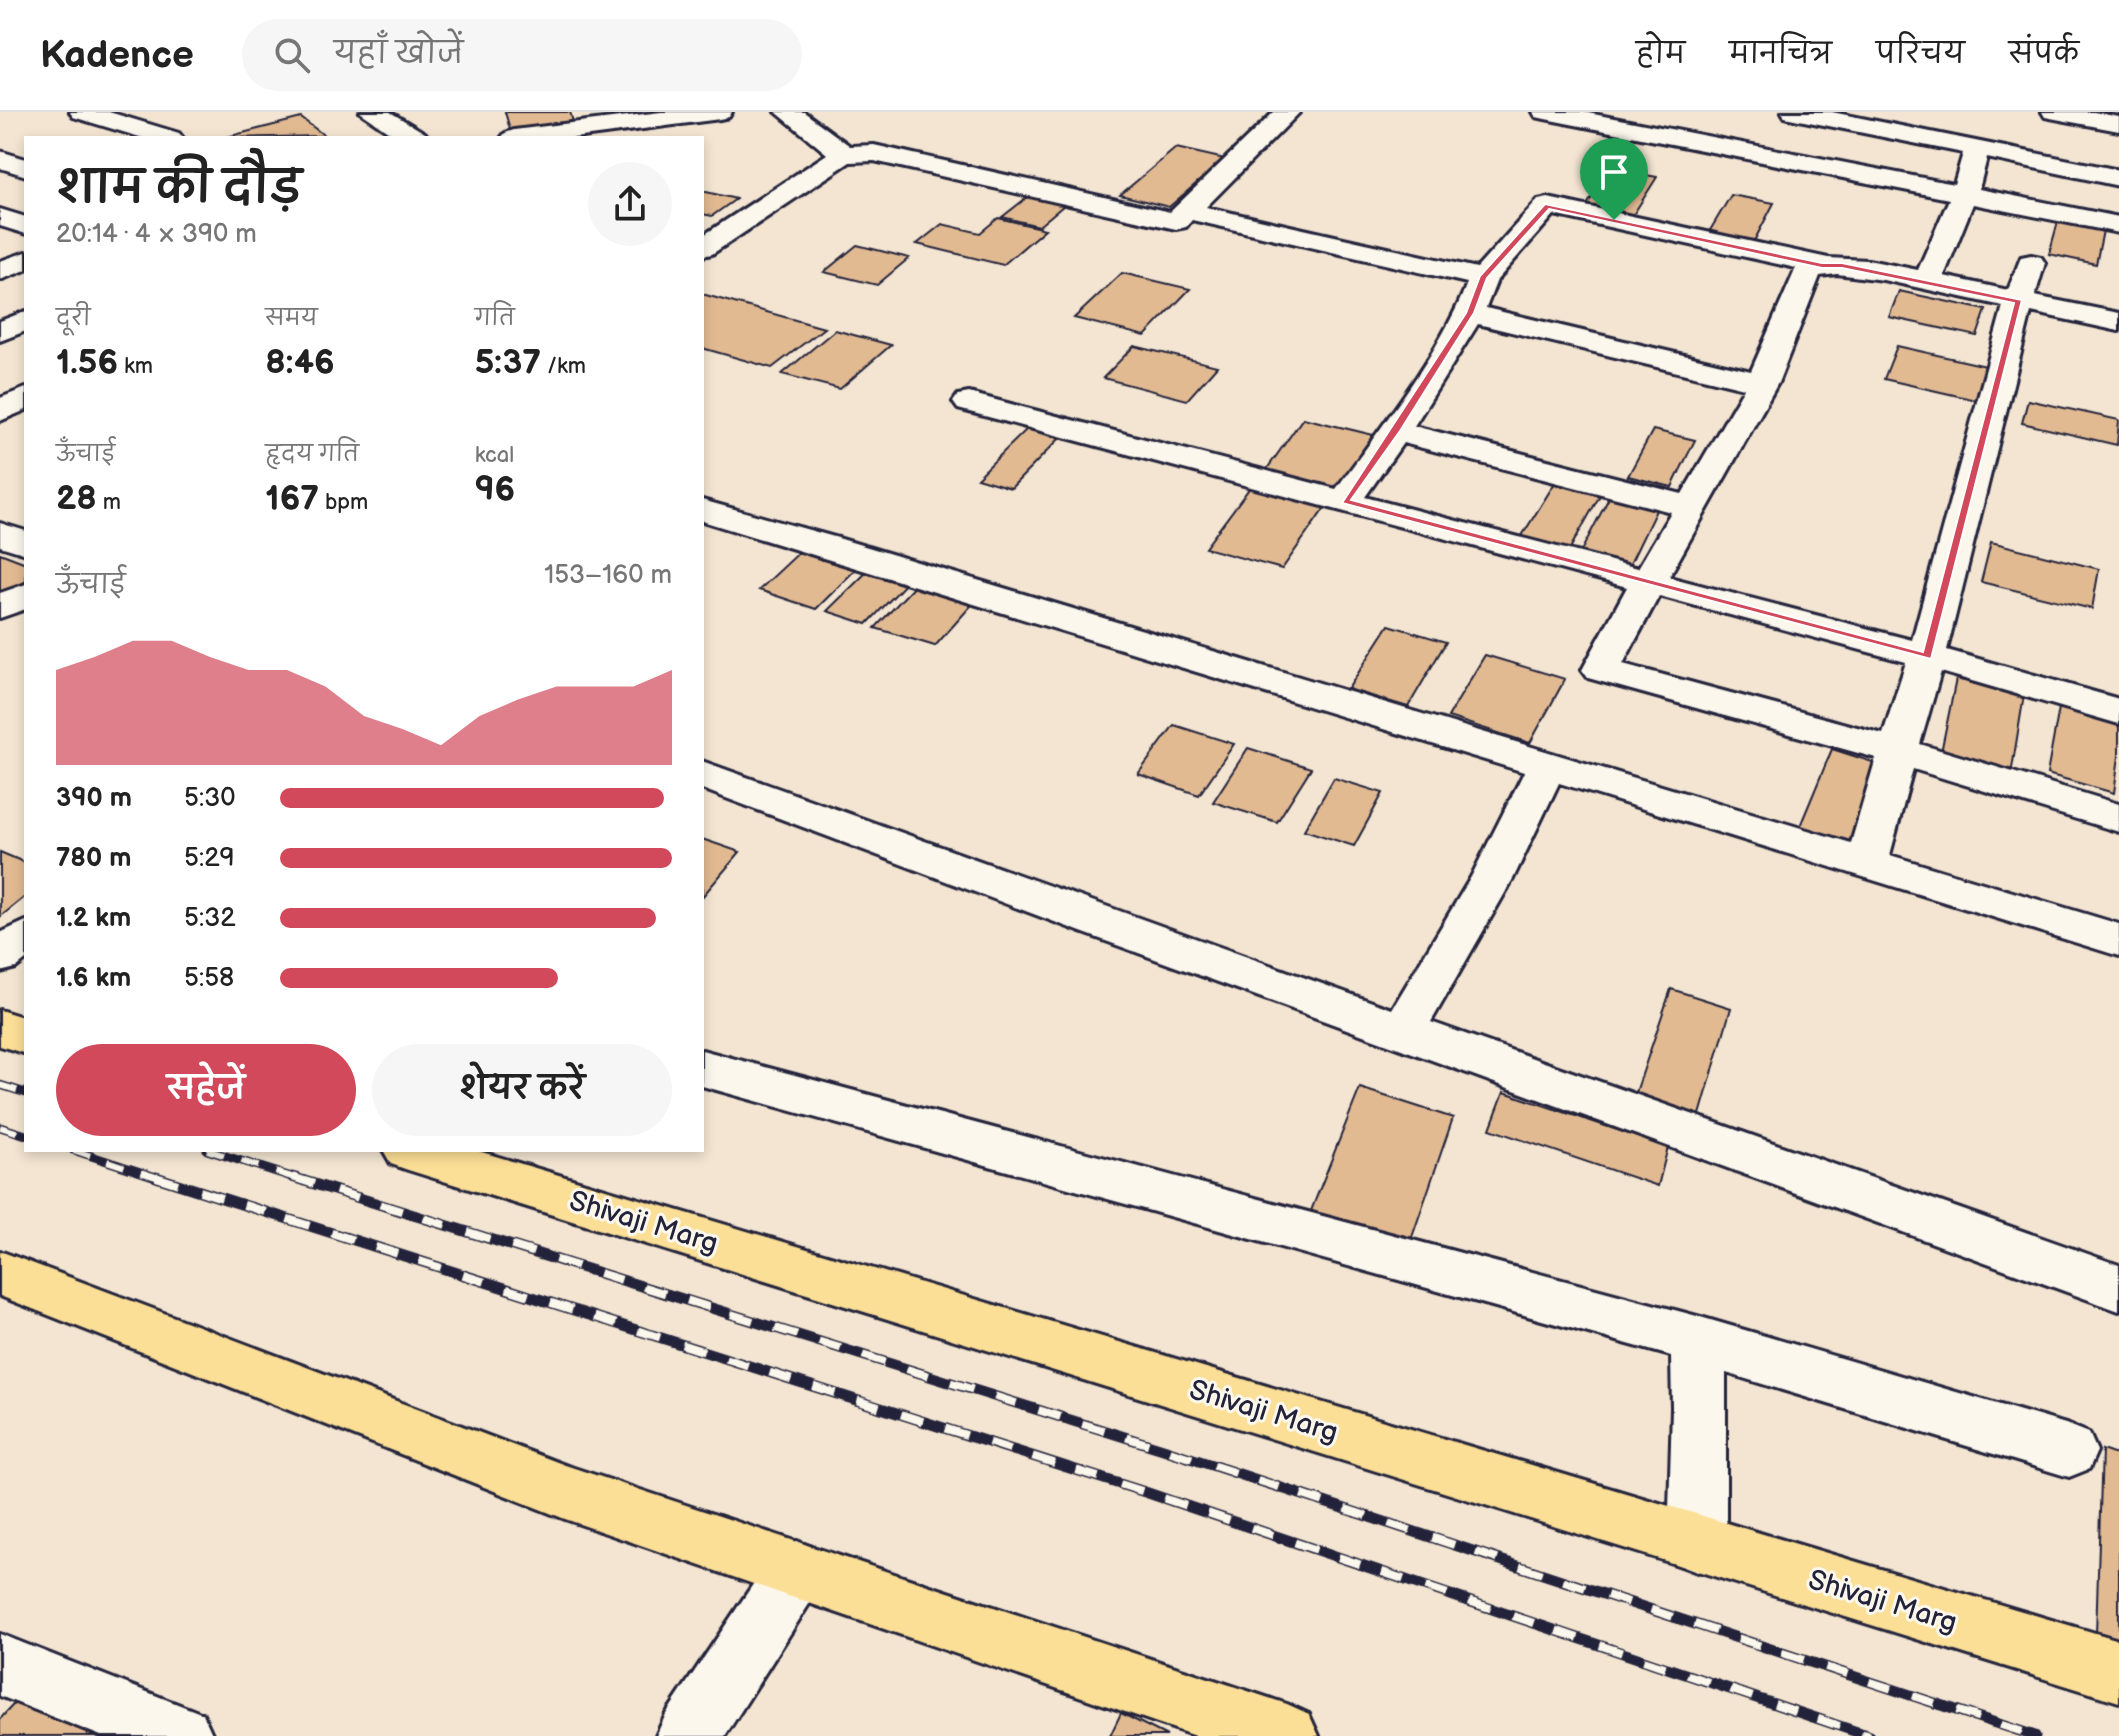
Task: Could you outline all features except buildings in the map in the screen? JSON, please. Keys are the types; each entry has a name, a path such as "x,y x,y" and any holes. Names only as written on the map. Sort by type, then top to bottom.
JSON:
{"main road":[{"path":"0,1028 24,1035"},
{"name":"Shivaji Marg","path":"415,1152 2119,1671"},
{"path":"0,1273 565,1492 1287,1736"}],"street":[{"path":"82,112 163,136"},
{"path":"372,112 413,136"},
{"path":"522,136 591,119 720,112"},
{"path":"788,112 844,154"},
{"path":"704,247 844,154 874,153 1176,221 1288,112"},
{"path":"1545,112 2119,225"},
{"path":"1794,112 2119,178"},
{"path":"2054,112 2119,124"},
{"path":"1928,281 1964,194 1977,148"},
{"path":"0,159 24,167"},
{"path":"1345,501 1395,431 1470,313 1483,278 1548,206 1822,265 1842,265 1928,281 2119,322"},
{"path":"1187,211 1483,278"},
{"path":"0,217 24,225"},
{"path":"0,271 24,261"},
{"path":"1866,863 1927,656 2031,263"},
{"path":"1822,265 1808,271 1762,383 1601,670 1898,751 2119,818"},
{"path":"1470,313 1762,383"},
{"path":"0,332 24,321"},
{"path":"0,411 24,398"},
{"path":"969,402 1927,656 2119,712"},
{"path":"1395,431 1692,507"},
{"path":"704,511 2119,940"},
{"path":"0,533 24,543"},
{"path":"0,607 24,596"},
{"path":"1403,1030 1492,879 1548,765"},
{"path":"704,775 2119,1288"},
{"path":"0,956 24,938"},
{"path":"704,1069 1697,1340 2069,1451"},
{"path":"1697,1340 1700,1408 1697,1544"},
{"path":"688,1736 797,1570"},
{"path":"0,1665 181,1736"}],"railway":[{"path":"0,1085 24,1092"},
{"path":"0,1127 24,1134"},
{"path":"79,1152 162,1179"},
{"path":"213,1152 298,1179"},
{"path":"156,1177 1148,1493 1869,1736"},
{"path":"292,1177 1163,1449 2035,1736"}],"route":[{"path":"1548,206 1614,220 1822,265 1842,265 2019,301 1927,656 1345,501 1395,431 1470,313 1483,278 1548,206"}]}
